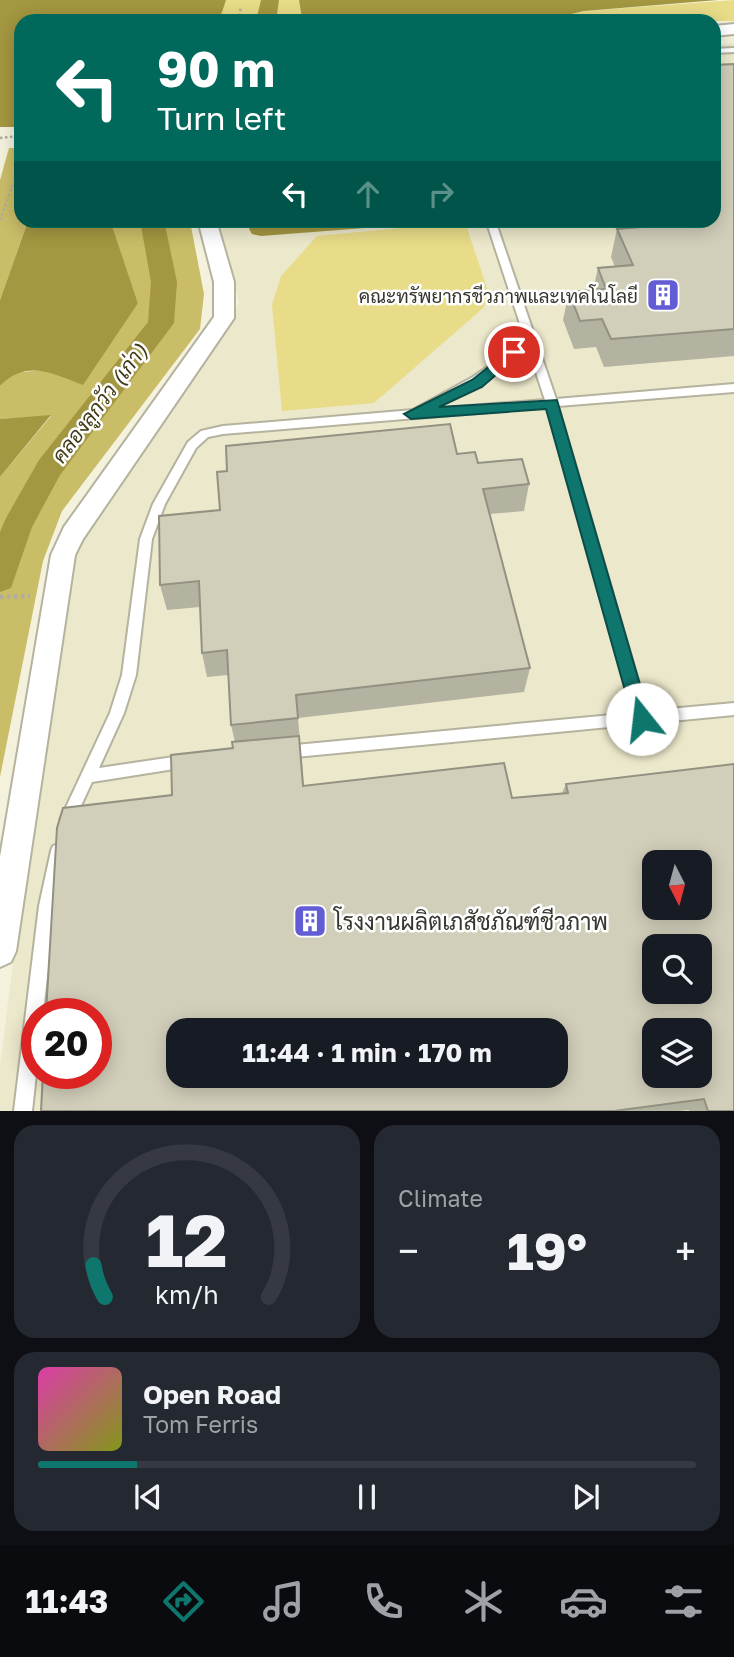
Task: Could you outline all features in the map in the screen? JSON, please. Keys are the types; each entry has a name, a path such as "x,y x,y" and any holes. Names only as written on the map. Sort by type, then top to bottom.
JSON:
{"street":[{"path":"0,951 63,555 73,534 224,318 227,306 223,280 209,228"}],"lane":[{"path":"493,228 552,403 642,719"},
{"path":"411,414 477,383 500,367 529,337"},
{"path":"23,1111 50,893 60,841 86,776 117,713 129,675 146,539 159,504 191,445 205,434 223,430 734,388"},
{"path":"274,753 734,709"},
{"path":"86,776 151,764 206,759"}],"path":[{"path":"239,14 240,7"},
{"path":"0,220 14,181"}],"shaded area":[{"path":"0,0 226,0 221,14 14,14 14,127 0,127"},
{"path":"226,0 299,0 301,14 222,14"},
{"path":"299,0 718,0 571,14 301,14"},
{"path":"734,0 734,21 721,21 721,14 571,14"},
{"path":"734,43 734,1111 0,1111 0,1065 65,556 239,303 221,228 721,228 721,44"},
{"path":"9,148 14,148 14,228 26,228 0,300 0,180"},
{"path":"26,228 113,228 138,303 83,385 50,373 30,371 10,378 0,386 0,300"},
{"path":"112,228 191,228 204,294 200,329 62,511 43,561 0,777 0,477 51,416 0,419 0,386 12,373 43,370 138,303"},
{"path":"402,228 467,228 490,297 482,309 374,403 282,411 272,305 281,276 317,236"},
{"path":"51,415 0,477 0,419"}],"building":[{"name":"คณะทรัพยากรชีวภาพและเทคโนโลยี","path":"734,64 734,329 611,339 602,319 580,321 569,292 606,289 598,268 633,265 617,229 721,228 721,65"},
{"path":"450,424 457,454 475,452 478,463 522,459 529,484 483,489 530,668 296,695 298,718 231,725 227,650 202,653 199,581 160,585 159,516 220,510 217,472 227,471 226,446"},
{"name":"โรงงานผลิตเภสัชภัณฑ์ชีวภาพ","path":"299,736 303,786 504,763 512,798 568,793 566,784 734,764 734,1111 708,1111 704,1099 614,1111 41,1111 42,1089 112,1089 112,998 47,998 57,828 63,808 172,795 171,755 233,748 232,742"}],"waterway":[{"name":"คลองลูกวัว (เก่า)","path":"267,14 270,0"},
{"name":"คลองลูกวัว (เก่า)","path":"0,579 17,527 49,468 161,323 164,282 154,228"},
{"path":"261,229 274,228"}],"place":[{"name":"คณะทรัพยากรชีวภาพและเทคโนโลยี","path":"663,295"},
{"name":"โรงงานผลิตเภสัชภัณฑ์ชีวภาพ","path":"310,921"}],"route":[{"path":"514,352 500,367 477,383 411,414 552,403 642,719"}]}
